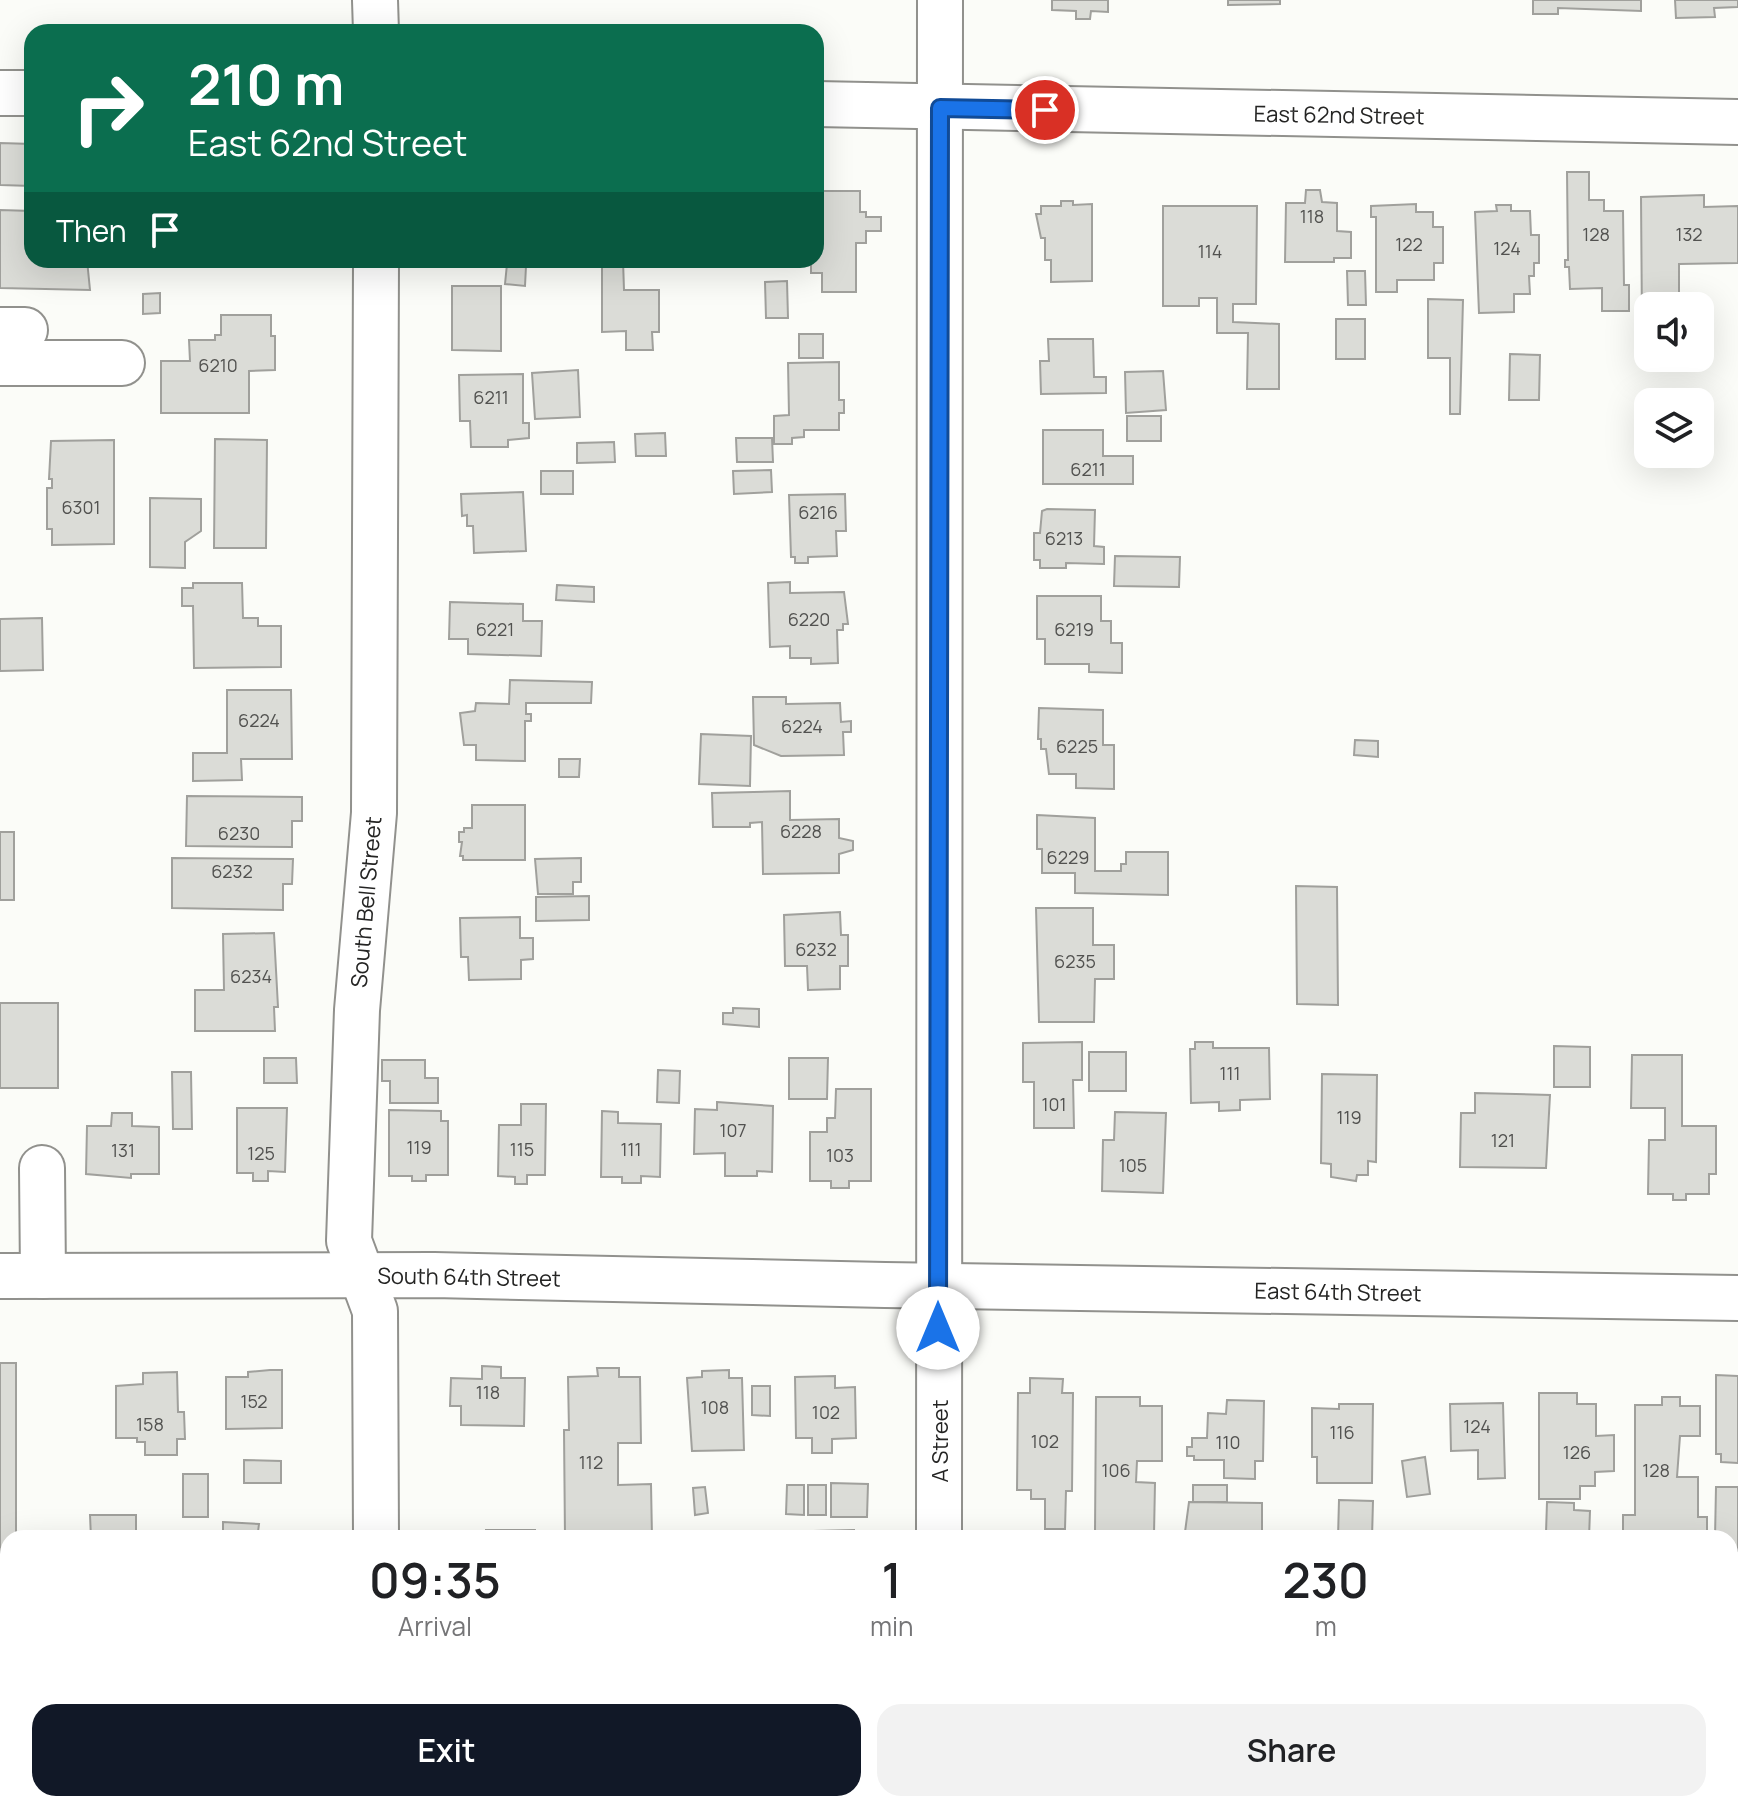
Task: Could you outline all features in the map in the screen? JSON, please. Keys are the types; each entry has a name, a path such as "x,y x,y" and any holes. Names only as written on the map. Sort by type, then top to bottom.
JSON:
{"street":[{"path":"375,0 376,24"},
{"name":"A Street","path":"939,1530 940,0"},
{"path":"0,93 24,93"},
{"name":"East 62nd Street","path":"824,104 1738,122"},
{"name":"South Bell Street","path":"376,268 374,813 357,1010 349,1241 375,1311 376,1530"},
{"path":"0,330 25,330 0,361"},
{"path":"0,361 122,363"},
{"path":"42,1168 43,1276"},
{"name":"South 64th Street","path":"0,1276 362,1275 938,1286"},
{"name":"East 64th Street","path":"938,1286 1738,1298"}],"building":[{"path":"1052,0 1108,0 1108,12 1091,11 1090,19 1076,19 1076,11 1052,10"},
{"path":"1228,0 1280,0 1280,4 1228,5"},
{"path":"1533,0 1641,0 1641,11 1558,8 1558,14 1533,14"},
{"path":"1675,0 1738,0 1738,7 1714,8 1715,17 1676,18"},
{"path":"0,143 24,144 24,186 0,185"},
{"path":"1567,172 1589,172 1589,200 1604,200 1604,211 1623,211 1624,285 1629,285 1629,311 1602,311 1602,288 1570,289 1569,267 1565,267 1565,260 1568,260"},
{"path":"1306,190 1320,190 1322,202 1337,203 1337,231 1351,232 1351,258 1334,258 1334,262 1285,262 1286,203 1305,203"},
{"path":"824,191 860,191 860,212 866,212 866,217 881,217 881,231 866,231 866,243 856,243 856,292 822,292 822,273 811,273 811,268 824,268"},
{"path":"1704,195 1704,207 1738,206 1738,263 1679,264 1679,292 1642,292 1641,197"},
{"path":"1061,201 1073,201 1073,205 1092,204 1092,281 1051,282 1051,260 1045,260 1045,238 1041,238 1036,214 1041,214 1041,206 1061,206"},
{"path":"1416,204 1416,212 1433,212 1433,227 1443,227 1443,263 1434,263 1434,280 1397,280 1397,292 1376,292 1376,217 1371,217 1371,206"},
{"path":"1496,205 1511,205 1511,211 1530,211 1531,235 1539,235 1539,263 1534,263 1534,276 1529,276 1530,294 1514,294 1514,312 1479,313 1475,212 1497,211"},
{"path":"1163,206 1257,206 1256,304 1233,304 1233,322 1279,324 1279,389 1247,389 1248,333 1217,333 1217,298 1199,298 1199,306 1163,306"},
{"path":"0,210 24,211 24,268 88,268 90,290 0,288"},
{"path":"507,268 526,268 525,286 505,284"},
{"path":"602,268 623,268 624,290 659,290 659,332 652,332 653,350 626,350 626,331 602,332"},
{"path":"1347,271 1365,271 1366,305 1348,305"},
{"path":"787,281 788,318 766,318 765,282"},
{"path":"452,286 501,286 501,351 452,350"},
{"path":"160,293 160,313 143,314 143,294"},
{"path":"1428,299 1463,300 1460,414 1450,414 1450,358 1428,358"},
{"path":"221,315 271,315 271,336 275,336 275,370 249,371 249,413 161,413 161,361 190,361 189,340 215,340 215,335 221,335"},
{"path":"1336,319 1365,319 1365,359 1336,359"},
{"path":"799,334 823,334 823,358 799,358"},
{"path":"1048,339 1093,339 1094,377 1106,377 1106,393 1041,394 1040,361 1049,361"},
{"path":"1510,354 1540,355 1539,400 1509,400"},
{"path":"839,362 839,400 844,400 844,413 839,413 839,430 804,430 804,437 792,438 792,444 774,444 774,416 789,415 788,363"},
{"path":"578,370 580,417 535,419 532,373"},
{"path":"1163,371 1166,410 1126,413 1125,372"},
{"path":"523,374 523,423 529,423 529,438 508,440 508,447 471,447 470,421 460,421 459,375"},
{"path":"1127,416 1161,416 1161,441 1127,441"},
{"path":"1043,430 1103,430 1103,456 1133,456 1133,484 1043,484"},
{"path":"665,433 666,456 636,456 635,434"},
{"path":"736,438 772,438 773,462 737,462"},
{"path":"215,439 267,440 266,548 214,548"},
{"path":"114,440 114,544 52,545 52,529 47,529 47,488 52,488 52,479 49,479 51,441"},
{"path":"614,442 615,462 577,463 577,443"},
{"path":"771,470 772,492 734,494 733,471"},
{"path":"541,471 573,471 573,494 541,494"},
{"path":"523,492 526,551 474,553 473,526 467,526 467,515 462,516 461,494"},
{"path":"845,494 846,531 836,531 837,556 808,557 808,563 795,563 795,557 791,557 789,495"},
{"path":"150,498 201,499 201,531 185,542 185,568 150,567"},
{"path":"1095,510 1094,546 1104,547 1104,564 1066,563 1066,568 1040,568 1040,560 1034,560 1034,533 1040,533 1042,511"},
{"path":"1115,556 1180,557 1179,587 1114,586"},
{"path":"790,582 790,593 844,592 848,624 843,624 843,630 837,630 838,663 811,664 811,658 790,658 790,646 770,647 768,583"},
{"path":"193,583 242,583 243,618 258,618 258,626 281,626 281,667 194,668 193,606 182,606 182,588 193,588"},
{"path":"557,585 594,587 594,602 556,600"},
{"path":"1037,596 1101,596 1101,621 1111,621 1111,643 1122,643 1122,673 1089,672 1089,664 1045,664 1045,639 1037,639"},
{"path":"450,602 523,604 523,621 542,621 541,656 468,654 468,639 449,639"},
{"path":"42,618 43,670 0,671 0,619"},
{"path":"510,680 592,682 591,703 526,703 526,714 531,714 531,721 525,721 525,761 476,760 476,745 464,745 460,713 475,711 476,703 509,704"},
{"path":"227,690 291,690 292,759 241,759 242,780 193,781 193,753 227,753"},
{"path":"753,697 786,697 786,704 840,703 841,722 851,721 851,732 843,732 844,755 781,756 754,745"},
{"path":"1039,708 1103,710 1103,745 1114,745 1114,789 1076,788 1076,774 1049,774 1046,749 1041,749 1041,739 1038,739"},
{"path":"701,734 751,736 750,786 699,784"},
{"path":"1355,740 1378,741 1378,757 1354,755"},
{"path":"559,759 580,759 579,777 559,777"},
{"path":"790,791 790,820 839,819 839,838 853,841 853,850 839,854 839,873 763,874 762,822 750,823 750,827 713,827 712,793"},
{"path":"187,796 302,797 302,821 292,821 292,847 186,846"},
{"path":"472,805 525,805 525,860 463,860 460,856 462,842 459,842 459,832 472,828"},
{"path":"1037,815 1095,818 1095,871 1121,871 1121,864 1126,864 1126,852 1168,852 1168,895 1075,893 1075,873 1042,873 1042,849 1037,849"},
{"path":"0,832 14,832 14,900 0,900"},
{"path":"172,858 293,859 292,884 283,884 283,910 172,908"},
{"path":"581,858 581,882 573,882 573,894 538,894 535,859"},
{"path":"1296,886 1337,887 1338,1005 1297,1004"},
{"path":"589,896 589,920 536,921 536,897"},
{"path":"1036,908 1093,908 1093,945 1114,945 1114,979 1095,979 1094,1022 1039,1022"},
{"path":"840,912 841,935 848,935 848,966 840,966 840,989 808,990 807,966 785,966 784,915"},
{"path":"520,917 520,938 533,938 533,959 521,960 521,979 469,980 468,957 461,957 460,918"},
{"path":"274,933 278,1007 274,1007 275,1031 195,1031 195,990 224,990 223,934"},
{"path":"0,1003 58,1003 58,1088 0,1088"},
{"path":"733,1008 759,1009 759,1027 723,1024 723,1013 733,1013"},
{"path":"1082,1042 1082,1080 1073,1080 1074,1128 1034,1128 1034,1082 1023,1082 1023,1043"},
{"path":"1195,1042 1213,1042 1213,1048 1269,1048 1270,1099 1240,1100 1240,1110 1219,1111 1219,1102 1191,1103 1190,1049 1195,1049"},
{"path":"1554,1046 1590,1047 1590,1087 1554,1087"},
{"path":"1089,1052 1126,1052 1126,1091 1089,1091"},
{"path":"1632,1055 1682,1055 1682,1126 1716,1126 1716,1174 1709,1174 1709,1194 1686,1194 1686,1200 1673,1200 1673,1194 1648,1194 1649,1140 1665,1140 1665,1108 1631,1108"},
{"path":"264,1058 296,1058 297,1083 264,1083"},
{"path":"789,1058 828,1058 827,1099 789,1099"},
{"path":"382,1060 425,1060 425,1078 438,1078 438,1103 390,1103 390,1081 382,1081"},
{"path":"658,1070 680,1071 679,1103 657,1102"},
{"path":"172,1072 191,1072 192,1129 173,1129"},
{"path":"1322,1074 1377,1075 1376,1162 1368,1161 1368,1175 1357,1175 1356,1181 1331,1177 1331,1164 1321,1163"},
{"path":"836,1089 871,1089 871,1181 849,1181 849,1188 831,1188 831,1181 810,1181 810,1132 827,1132 827,1118 835,1118"},
{"path":"1475,1093 1550,1095 1546,1168 1460,1167 1461,1113 1475,1113"},
{"path":"717,1102 773,1106 772,1172 757,1171 757,1176 725,1176 725,1153 694,1154 695,1109 717,1110"},
{"path":"521,1104 546,1104 545,1175 527,1175 527,1184 515,1184 515,1177 498,1176 499,1125 521,1125"},
{"path":"237,1108 287,1108 285,1172 268,1171 268,1181 253,1181 253,1173 237,1173"},
{"path":"389,1110 441,1111 441,1121 448,1121 448,1175 426,1175 426,1181 412,1181 412,1176 389,1176"},
{"path":"602,1111 618,1112 618,1123 661,1124 660,1177 641,1176 641,1183 622,1183 622,1177 601,1177"},
{"path":"1115,1112 1166,1113 1163,1193 1102,1191 1103,1140 1114,1140"},
{"path":"112,1113 132,1113 132,1126 159,1127 159,1174 131,1174 131,1178 86,1174 87,1126 111,1126"},
{"path":"0,1363 16,1363 16,1530 0,1530"},
{"path":"482,1366 501,1367 501,1378 525,1378 524,1426 461,1425 461,1406 450,1406 451,1378 482,1379"},
{"path":"597,1368 619,1368 619,1377 640,1377 641,1443 618,1443 618,1485 651,1484 652,1530 565,1530 564,1430 569,1430 568,1377 598,1376"},
{"path":"282,1370 282,1428 226,1429 226,1377 248,1377 248,1372"},
{"path":"729,1370 729,1378 742,1378 744,1450 692,1451 687,1378 702,1377 702,1371"},
{"path":"177,1372 178,1412 184,1412 185,1439 177,1439 177,1455 145,1455 145,1442 137,1442 137,1438 116,1438 116,1386 143,1384 143,1373"},
{"path":"1716,1375 1738,1376 1738,1463 1721,1462 1721,1454 1716,1454"},
{"path":"835,1376 835,1388 855,1387 856,1438 832,1439 832,1453 812,1453 812,1438 796,1438 795,1377"},
{"path":"1030,1378 1063,1379 1062,1393 1073,1393 1072,1491 1066,1491 1065,1529 1045,1529 1045,1499 1031,1499 1031,1490 1017,1490 1018,1393 1030,1393"},
{"path":"752,1386 770,1386 770,1416 752,1415"},
{"path":"1539,1393 1577,1393 1577,1404 1596,1404 1596,1436 1614,1435 1614,1471 1595,1472 1595,1486 1580,1486 1580,1499 1539,1499"},
{"path":"1096,1397 1140,1397 1140,1406 1162,1406 1162,1461 1137,1461 1136,1482 1155,1483 1154,1530 1095,1530"},
{"path":"1662,1397 1680,1397 1680,1406 1700,1406 1700,1436 1680,1436 1677,1477 1698,1477 1698,1517 1707,1517 1707,1530 1623,1530 1623,1515 1635,1515 1635,1405 1662,1405"},
{"path":"1227,1400 1264,1401 1263,1461 1255,1461 1255,1479 1224,1478 1224,1460 1194,1460 1194,1456 1187,1456 1187,1447 1192,1447 1192,1438 1207,1438 1208,1413 1226,1414"},
{"path":"1503,1403 1505,1478 1478,1479 1478,1450 1451,1451 1450,1404"},
{"path":"1339,1404 1373,1404 1372,1483 1317,1483 1317,1457 1312,1457 1312,1408 1339,1409"},
{"path":"1425,1457 1430,1494 1407,1497 1402,1461"},
{"path":"244,1460 281,1461 281,1483 244,1483"},
{"path":"183,1474 208,1474 208,1517 183,1517"},
{"path":"831,1483 868,1484 867,1517 831,1517"},
{"path":"787,1485 804,1485 804,1515 786,1514"},
{"path":"808,1485 826,1485 826,1515 808,1515"},
{"path":"1193,1485 1227,1485 1227,1502 1193,1502"},
{"path":"705,1487 708,1513 695,1515 693,1488"},
{"path":"1716,1487 1738,1487 1738,1530 1715,1530"},
{"path":"1339,1500 1373,1501 1372,1530 1338,1530"},
{"path":"1189,1502 1262,1503 1262,1530 1185,1530"},
{"path":"1547,1502 1574,1503 1574,1510 1590,1511 1589,1530 1546,1530"},
{"path":"90,1515 136,1515 136,1530 91,1530"},
{"path":"223,1522 259,1524 258,1530 223,1530"}],"route":[{"path":"938,1328 940,108 1045,110"}]}
